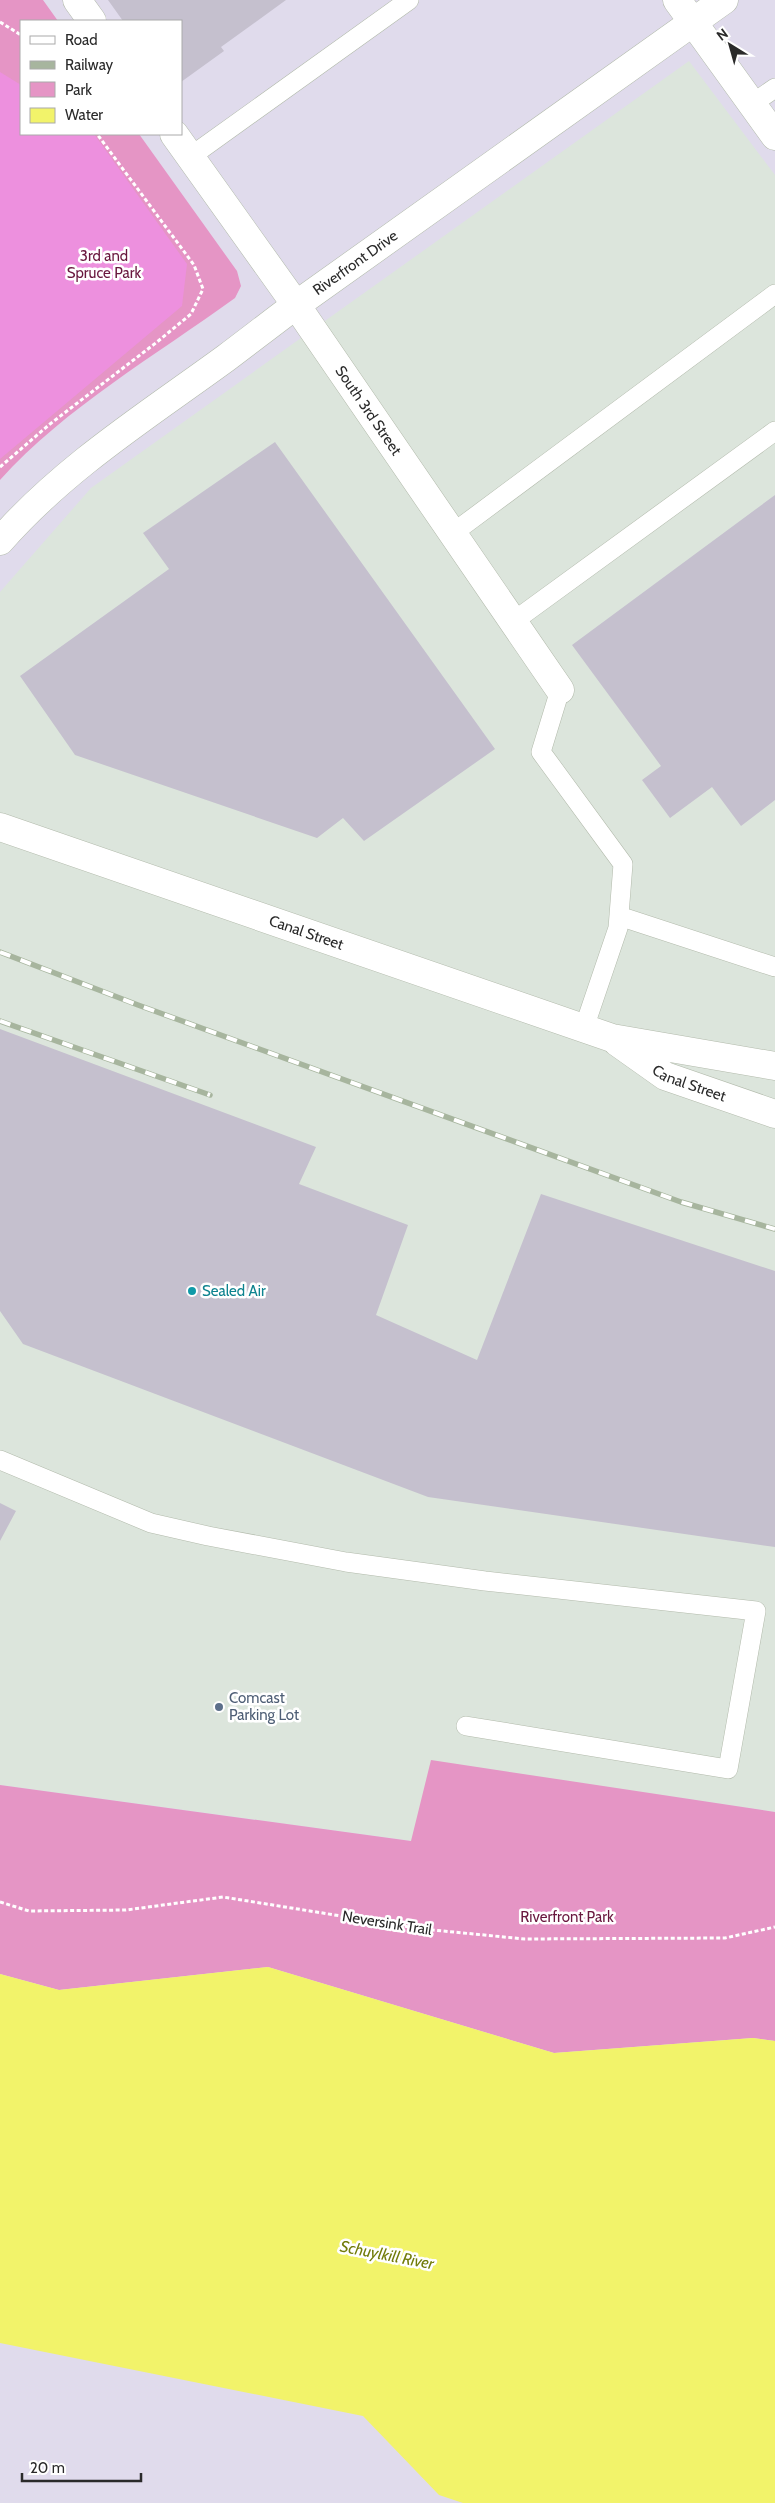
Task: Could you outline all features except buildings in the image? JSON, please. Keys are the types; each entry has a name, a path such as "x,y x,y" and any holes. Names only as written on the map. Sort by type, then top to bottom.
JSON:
{"street":[{"path":"77,0 91,20"},
{"path":"677,0 775,136"},
{"name":"Riverfront Drive","path":"0,541 18,520 58,483 118,434 227,357 296,304 724,0"},
{"name":"South 3rd Street","path":"175,135 296,304 560,690"},
{"name":"Canal Street","path":"0,827 612,1038 775,1066"},
{"name":"Canal Street","path":"612,1038 665,1076 775,1114"}],"lane":[{"path":"190,157 408,0"},
{"path":"752,104 775,88"},
{"path":"453,533 775,294"},
{"path":"514,621 775,431"},
{"path":"560,690 540,752 624,864 618,928 584,1028"},
{"path":"619,916 775,967"},
{"path":"0,1460 151,1523 208,1536 374,1566 756,1612 728,1769 466,1726"}],"path":[{"path":"0,22 20,34"},
{"path":"0,467 50,424 158,342 191,314 203,289 194,265 98,135"},
{"name":"Neversink Trail","path":"0,1902 29,1910 126,1910 223,1897 422,1929 525,1939 725,1938 775,1927"}],"shaded area":[{"path":"689,61 775,175 775,1812 432,1761 412,1841 0,1785 0,592 91,488"}],"green space":[{"name":"3rd and Spruce Park","path":"0,0 43,0 57,20 20,20 20,135 140,135 237,271 241,286 235,298 112,383 53,429 0,480"},
{"name":"3rd and Spruce Park","path":"0,72 20,84 20,135 95,135 187,264 182,306 0,459"},
{"name":"Riverfront Park","path":"431,1760 775,1812 775,2041 753,2038 554,2053 268,1967 59,1990 0,1974 0,1785 411,1841"}],"water":[{"name":"Schuylkill River","path":"268,1967 554,2053 753,2038 775,2041 775,2503 463,2503 439,2495 363,2416 0,2343 0,1974 59,1990"}],"railway":[{"path":"0,952 138,1005 681,1202 775,1229"},
{"path":"0,1021 210,1095"}],"place":[{"name":"Sealed Air","path":"192,1291"},
{"name":"Comcast Parking Lot","path":"219,1707"}]}
